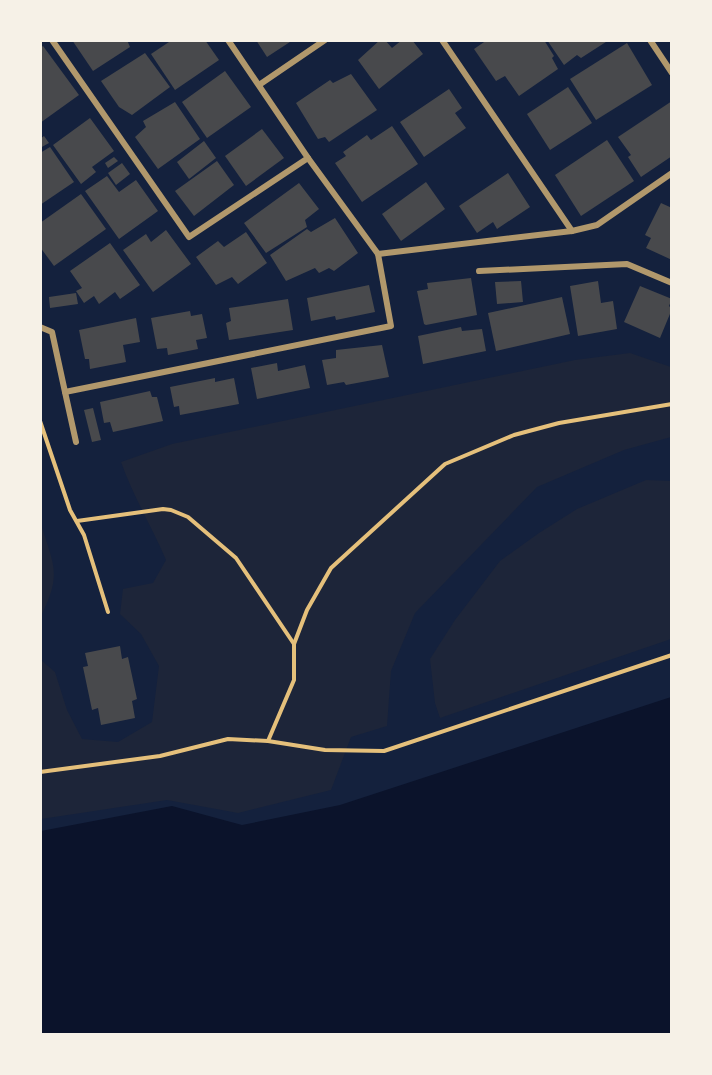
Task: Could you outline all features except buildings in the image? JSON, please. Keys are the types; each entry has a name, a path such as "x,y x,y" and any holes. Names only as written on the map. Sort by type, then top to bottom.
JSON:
{"street":[{"path":"52,40 189,237 308,158"},
{"path":"65,392 391,326 378,254 308,158 228,40"},
{"path":"259,86 325,40"},
{"path":"442,40 572,231"},
{"path":"650,40 672,73"},
{"path":"378,254 572,231 597,225 672,173"},
{"path":"479,271 627,264 672,283"},
{"path":"40,327 52,332 76,442"}],"path":[{"path":"268,741 294,680 294,644 307,609 332,568 445,464 514,435 559,423 672,404"},
{"path":"40,421 66,500 84,535 108,612"},
{"path":"77,521 162,510 171,510 188,517 236,558 294,644"},
{"path":"40,771 160,756 228,739 268,741 326,750 384,751 672,655"}],"shaded area":[{"path":"630,353 671,367 671,437 624,450 537,487 415,613 391,671 387,726 351,737 331,790 238,813 167,800 41,819 41,660 55,672 67,710 82,739 118,742 152,722 159,666 141,634 120,614 123,589 153,583 166,560 121,462 172,444 575,360"},
{"path":"646,480 671,481 671,639 440,718 435,703 430,659 455,620 500,561 577,509"},
{"path":"41,524 52,561 54,580 48,602 41,616"},
{"path":"671,697 671,1034 41,1034 41,831 172,806 242,825 340,805"}]}
